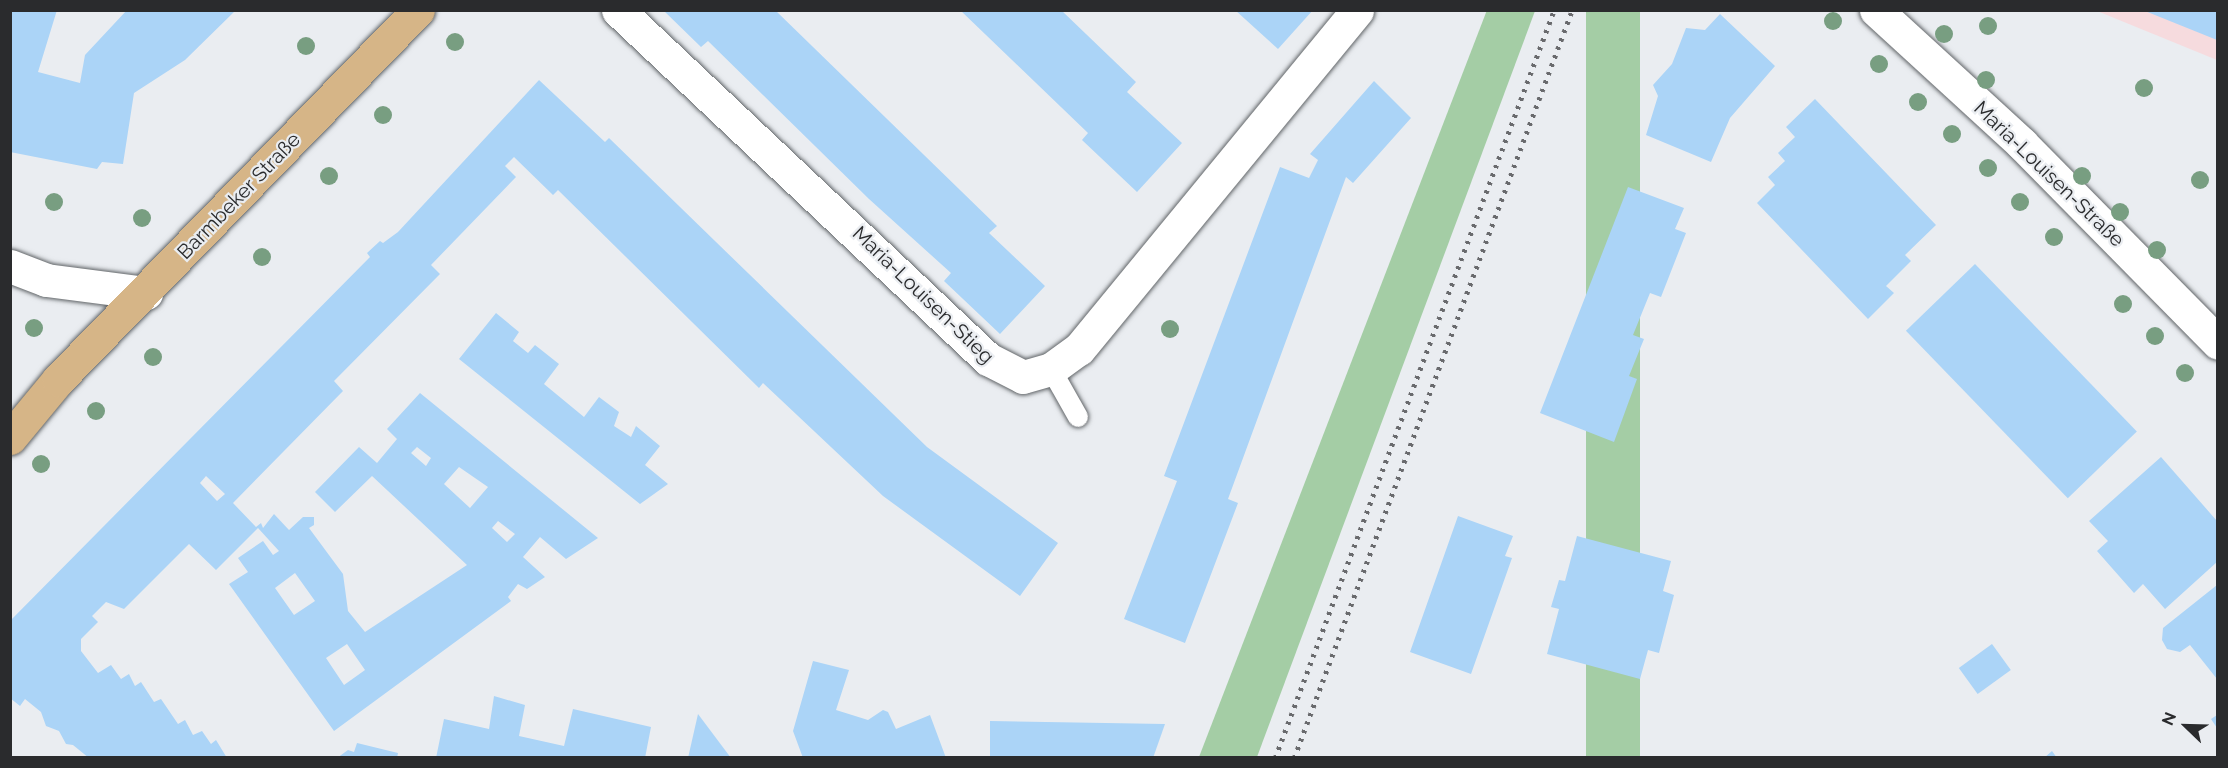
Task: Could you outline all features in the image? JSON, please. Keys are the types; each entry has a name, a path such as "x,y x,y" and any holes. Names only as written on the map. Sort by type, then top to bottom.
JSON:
{"main road":[{"name":"Barmbeker Straße","path":"10,438 58,380 146,293 418,10"},
{"name":"Barmbeker Straße","path":"10,417 58,380"}],"street":[{"name":"Maria-Louisen-Stieg","path":"618,10 988,359 1023,377 1051,369 1079,348 1357,10"},
{"name":"Maria-Louisen-Straße","path":"1876,10 2022,144 2216,339"},
{"path":"10,266 46,280 146,293"}],"lane":[{"path":"1051,369 1078,417"}],"shaded area":[{"path":"2097,11 2217,11 2217,60"}],"green space":[{"path":"1487,10 1535,11 1257,757 1199,757"},
{"path":"1586,11 1640,11 1640,758 1586,758"}],"building":[{"path":"10,10 57,10 38,72 80,83 85,55 127,10 236,10 185,60 134,93 123,164 102,162 97,169 10,152"},
{"path":"663,10 775,10 997,226 989,233 1045,286 1000,334 944,281 951,273 869,199 708,41 701,47"},
{"path":"960,10 1061,10 1136,82 1127,92 1182,143 1137,192 1082,140 1088,133"},
{"path":"1235,10 1313,10 1278,49"},
{"path":"2145,10 2217,10 2217,40 2145,11"},
{"path":"1720,14 1775,66 1730,118 1711,162 1646,135 1658,96 1653,85 1672,64 1686,28 1705,30"},
{"path":"539,80 605,142 609,138 927,447 1058,543 1020,596 883,496 763,383 759,388 558,190 553,195 514,157 505,166 516,177 431,265 440,274 334,381 343,391 233,503 256,527 261,523 263,528 274,514 289,530 303,517 314,517 314,525 309,528 343,574 348,611 365,632 467,565 372,476 335,512 315,492 359,447 377,463 397,439 387,429 420,393 598,538 566,559 540,537 523,557 545,577 527,589 518,584 508,597 511,601 334,731 229,584 248,572 238,558 263,541 273,555 279,551 258,528 216,570 189,544 124,609 106,602 92,616 98,622 81,639 81,651 98,673 111,665 121,679 129,674 135,686 141,682 154,702 161,699 178,724 185,720 193,735 202,731 211,744 216,740 227,758 89,758 73,745 66,744 59,731 46,726 41,712 25,699 20,706 10,698 10,621 370,257 367,253 380,241 383,243 398,232","holes":["417,447 431,458 426,466 411,453","459,467 488,487 470,508 444,484","206,476 225,494 217,501 200,483","498,521 515,534 507,542 492,528","295,573 315,601 294,615 275,588","347,644 365,670 344,685 326,658"]},
{"path":"1374,81 1411,118 1353,183 1346,177 1228,499 1238,503 1185,643 1124,619 1177,481 1164,476 1280,167 1309,178 1318,160 1310,154"},
{"path":"1815,99 1936,225 1905,255 1911,261 1886,286 1894,293 1868,319 1757,203 1775,185 1768,177 1785,161 1778,153 1795,137 1786,127"},
{"path":"1628,187 1684,208 1675,229 1686,233 1661,297 1650,293 1633,335 1644,339 1629,376 1637,379 1614,442 1540,413"},
{"path":"1975,264 2137,432 2068,498 1906,331"},
{"path":"496,313 519,332 513,341 528,353 535,345 559,364 544,384 584,417 599,397 619,412 614,426 631,437 636,426 660,446 645,465 668,484 640,504 459,359"},
{"path":"2161,457 2217,521 2217,562 2165,609 2143,584 2134,593 2097,551 2108,541 2089,521"},
{"path":"1458,516 1513,536 1505,556 1512,558 1471,674 1410,652"},
{"path":"1577,536 1671,561 1663,591 1674,595 1659,653 1648,650 1640,679 1547,654 1559,609 1551,607 1559,580 1565,581"},
{"path":"2217,585 2217,679 2190,645 2180,652 2167,649 2162,640 2163,628"},
{"path":"1992,644 2011,670 1978,694 1959,668"},
{"path":"813,661 849,670 836,710 868,720 883,710 888,712 896,729 930,715 946,758 803,758 793,731"},
{"path":"494,696 525,705 519,736 564,746 573,709 651,727 645,758 436,758 444,719 489,729"},
{"path":"698,714 731,758 688,758"},
{"path":"2217,715 2217,728 2211,719"},
{"path":"990,721 1165,724 1153,758 990,758"},
{"path":"357,743 398,753 397,758 337,758 348,750 354,752"},
{"path":"2052,751 2057,758 2044,758"}],"railway":[{"path":"1275,758 1554,10"},
{"path":"1294,758 1572,10"}]}
